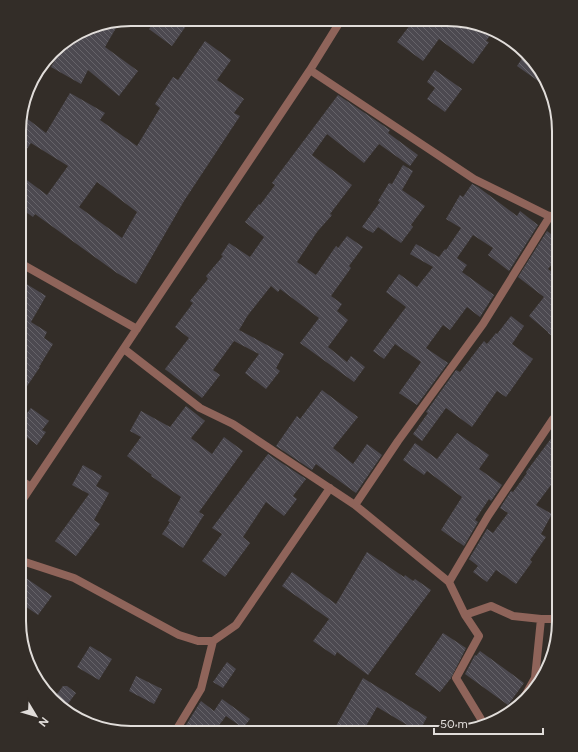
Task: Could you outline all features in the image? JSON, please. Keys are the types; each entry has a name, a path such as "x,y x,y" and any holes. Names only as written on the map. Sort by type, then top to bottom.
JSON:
{"street":[{"path":"26,494 310,70 337,26"},
{"path":"310,70 474,179 550,216 482,324 398,441 355,505"},
{"path":"26,266 137,329"},
{"path":"124,349 200,408 233,424 355,505 449,582 465,616 479,636 456,678 481,720"},
{"path":"449,582 488,516 552,420"},
{"path":"26,484 31,487"},
{"path":"26,562 74,578 179,635 198,641 213,640 236,625 330,488"},
{"path":"465,616 491,606 513,616 541,620 552,619"},
{"path":"536,675 541,620"},
{"path":"179,726 201,689 213,640"}],"building":[{"path":"151,26 186,26 172,46 149,29"},
{"path":"409,26 461,27 490,36 486,41 489,42 473,64 439,39 423,61 397,42"},
{"path":"116,27 105,47 138,71 119,96 88,70 81,84 51,67 62,52 79,40 91,34"},
{"path":"205,41 231,60 217,80 244,99 234,113 240,116 184,201 136,284 117,273 35,214 33,217 26,212 26,179 47,195 68,166 31,143 26,150 27,118 46,133 70,93 105,113 100,120 137,146 160,108 155,104 173,77 178,80","holes":["97,182 137,212 122,238 79,207"]},
{"path":"522,58 539,82 517,66"},
{"path":"435,70 462,89 445,112 427,99 435,88 427,82"},
{"path":"338,95 390,130 388,133 418,155 410,166 379,144 364,163 327,134 312,155 352,185 297,262 316,275 336,246 338,248 347,236 363,247 349,266 351,268 331,296 342,304 337,311 348,320 328,347 347,362 351,356 365,367 354,382 300,343 319,318 280,289 278,292 271,286 248,315 239,330 284,354 276,368 280,371 266,389 245,373 259,354 234,341 213,370 220,375 202,398 165,369 189,338 175,327 193,303 190,301 208,279 206,276 223,256 221,255 229,243 250,257 264,237 245,222 275,185 272,183"},
{"path":"403,165 413,171 402,190 425,206 411,225 413,227 401,243 378,227 373,233 362,227 380,202 378,201 389,183 392,184"},
{"path":"472,184 517,216 520,211 538,225 509,271 488,255 493,248 473,235 457,258 467,265 462,272 494,295 480,317 467,307 450,330 443,325 426,348 448,363 417,405 399,393 421,362 395,344 384,359 373,351 406,307 386,292 399,274 417,287 433,267 410,254 416,244 439,257 445,249 446,250 461,228 446,219 460,195 463,197"},
{"path":"547,231 552,235 552,264 548,269 552,272 552,336 529,316 544,297 518,277"},
{"path":"26,284 46,296 31,322 47,332 44,338 53,344 26,388"},
{"path":"511,316 524,326 512,344 533,359 506,397 497,391 472,427 446,408 422,441 413,434 428,413 426,412 456,370 460,372 484,341 487,344"},
{"path":"322,390 358,417 333,448 353,464 367,444 382,455 356,493 316,464 312,470 276,446 297,416 300,419"},
{"path":"186,406 205,421 191,438 192,439 212,454 224,437 243,451 199,512 204,515 183,548 162,534 170,522 168,521 181,497 151,476 152,475 127,456 141,437 130,431 141,411 170,427"},
{"path":"31,408 49,421 42,430 46,432 37,445 26,436 26,414"},
{"path":"457,433 489,455 479,469 502,485 491,501 489,499 475,520 478,522 464,546 441,530 462,497 427,471 424,475 403,460 415,443 437,459"},
{"path":"552,437 552,486 551,485 536,505 552,514 541,534 546,537 530,560 532,562 516,584 496,570 487,582 473,572 478,566 469,559 487,529 493,533 508,513 500,508 511,491 513,492 527,473 526,472"},
{"path":"268,454 306,479 293,496 297,499 284,516 266,502 243,537 250,543 225,577 202,561 222,534 212,528"},
{"path":"83,465 102,476 96,486 109,493 94,520 100,524 76,556 55,541 89,494 72,485"},
{"path":"367,552 404,577 405,575 413,581 415,579 431,590 368,675 337,652 335,656 313,641 329,619 282,586 292,572 336,604"},
{"path":"26,578 52,596 38,615 26,607"},
{"path":"443,633 466,648 451,678 440,692 415,674"},
{"path":"90,646 112,659 99,680 77,667"},
{"path":"480,651 524,683 508,705 465,674 475,655 476,656"},
{"path":"227,662 236,669 223,688 213,682"},
{"path":"136,676 162,689 154,704 129,691"},
{"path":"363,678 427,717 422,726 409,726 377,707 366,726 336,726"},
{"path":"63,686 67,686 76,693 68,704 57,695"},
{"path":"222,699 250,719 245,726 240,726 226,716 218,726 186,725 201,701 214,711"}]}
